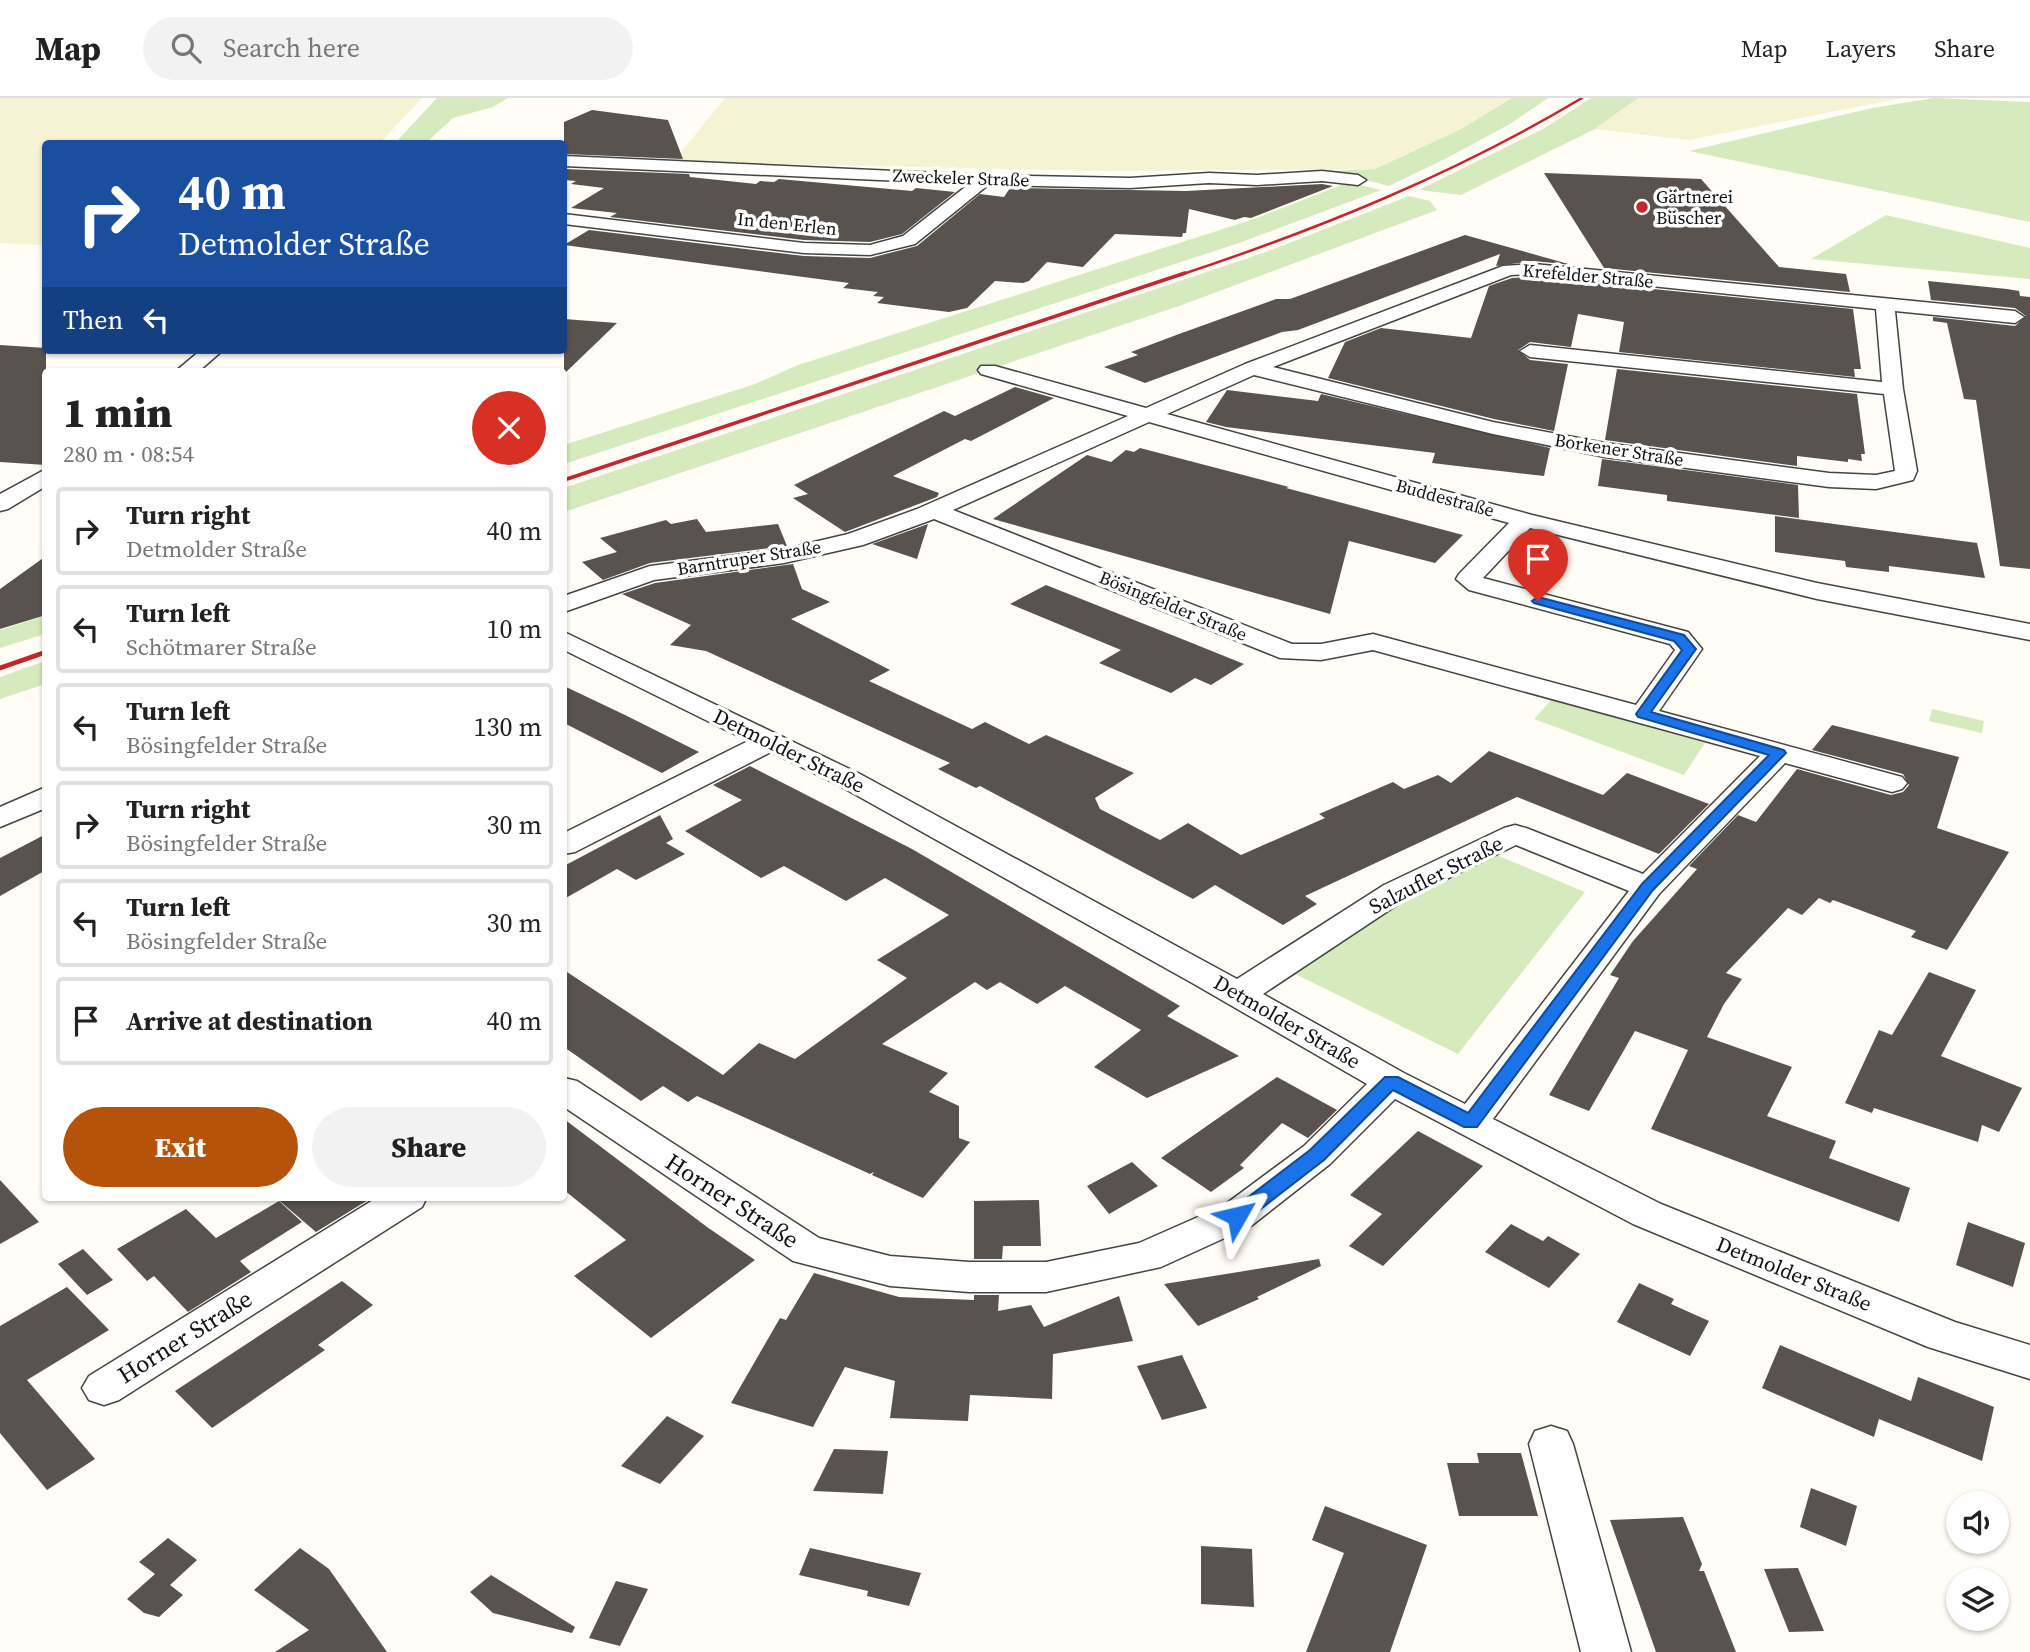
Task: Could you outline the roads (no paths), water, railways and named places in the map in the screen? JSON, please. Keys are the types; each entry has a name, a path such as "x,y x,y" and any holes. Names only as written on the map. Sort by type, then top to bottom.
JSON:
{"street":[{"name":"Zweckeler Straße","path":"567,161 984,180 1130,183 1209,178 1257,180 1322,176 1358,180"},
{"name":"In den Erlen","path":"567,219 821,249 870,250 909,240 984,180"},
{"name":"Krefelder Straße","path":"1144,415 1252,368 1509,270 1534,269 2015,317"},
{"name":"Borkener Straße","path":"1252,368 1493,428 1605,450 1829,480 1876,482 1905,475 1885,305"},
{"path":"1530,351 1893,389"},
{"path":"190,368 208,354"},
{"name":"Buddestraße","path":"988,370 1525,520 1818,591 2030,632"},
{"path":"933,510 1144,415"},
{"path":"0,504 42,478"},
{"name":"Barntruper Straße","path":"567,604 650,573 784,556 855,540 933,510"},
{"name":"Bösingfelder Straße","path":"933,510 1289,652 1321,652 1373,642 1892,783"},
{"path":"1525,520 1468,579 1478,585 1679,638 1689,649 1643,714"},
{"name":"Detmolder Straße","path":"567,641 850,780 1239,994 1391,1082 1647,1214 1943,1335 2030,1362"},
{"path":"567,843 769,742"},
{"path":"1471,1122 1648,887 1779,753"},
{"path":"0,818 42,798"},
{"name":"Salzufler Straße","path":"1239,994 1395,892 1515,834 1648,887"},
{"name":"Horner Straße","path":"567,1096 807,1251 890,1271 969,1277 1046,1277 1147,1256 1237,1216 1317,1155 1391,1082"},
{"name":"Horner Straße","path":"104,1388 402,1201"},
{"path":"1551,1444 1606,1652"}],"railway":[{"path":"1180,275 1284,239 1386,198 1485,151 1582,98"},
{"path":"567,479 1185,273"},
{"path":"0,668 42,653"}],"place":[{"name":"Gärtnerei Büscher","path":"1642,207"}]}
